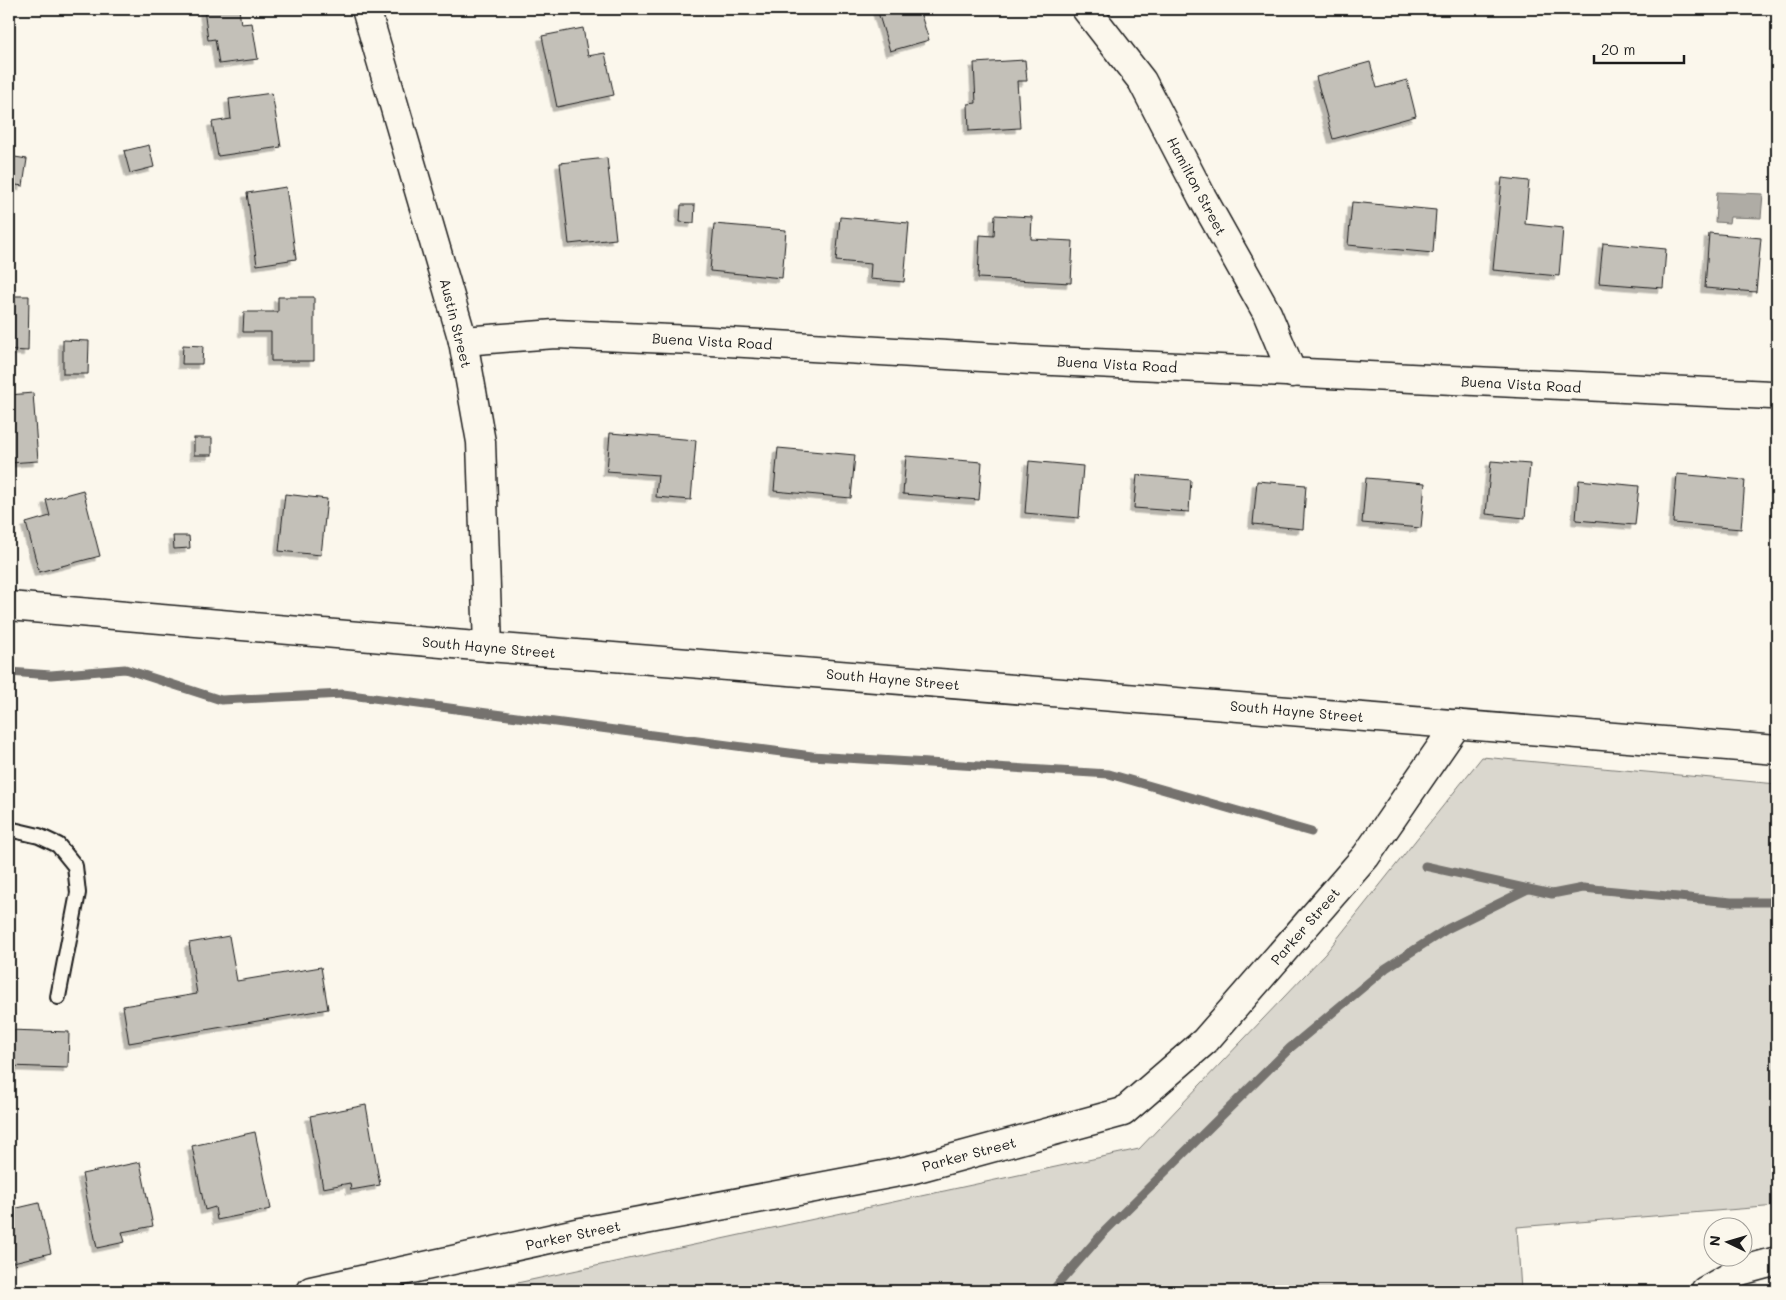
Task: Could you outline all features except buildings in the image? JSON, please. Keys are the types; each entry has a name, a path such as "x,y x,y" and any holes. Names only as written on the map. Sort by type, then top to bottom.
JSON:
{"street":[{"name":"Austin Street","path":"366,9 463,341 481,442 488,647"},
{"name":"Hamilton Street","path":"1086,9 1142,80 1202,196 1267,313 1292,373"},
{"name":"Buena Vista Road","path":"463,341 565,334 1292,373 1774,396"},
{"name":"South Hayne Street","path":"9,606 488,647 1777,750"},
{"name":"Parker Street","path":"311,1291 581,1232 910,1170 1123,1112 1205,1041 1366,856 1457,724"},
{"path":"1705,1291 1740,1271 1777,1261"}],"lane":[{"path":"9,829 39,836 58,845 75,866 78,893 58,997"}],"shaded area":[{"path":"1717,192 1763,194 1761,218 1730,217 1729,223 1715,222"},
{"path":"1482,757 1777,784 1777,1206 1517,1227 1521,1291 480,1291 1139,1149 1325,954"}],"waterway":[{"path":"9,672 51,675 125,669 221,700 343,694 812,756 1109,774 1311,832"},
{"path":"1425,866 1552,894 1583,888 1731,902 1777,902"},
{"path":"1052,1291 1103,1233 1290,1048 1386,968 1447,929 1528,889"}]}
